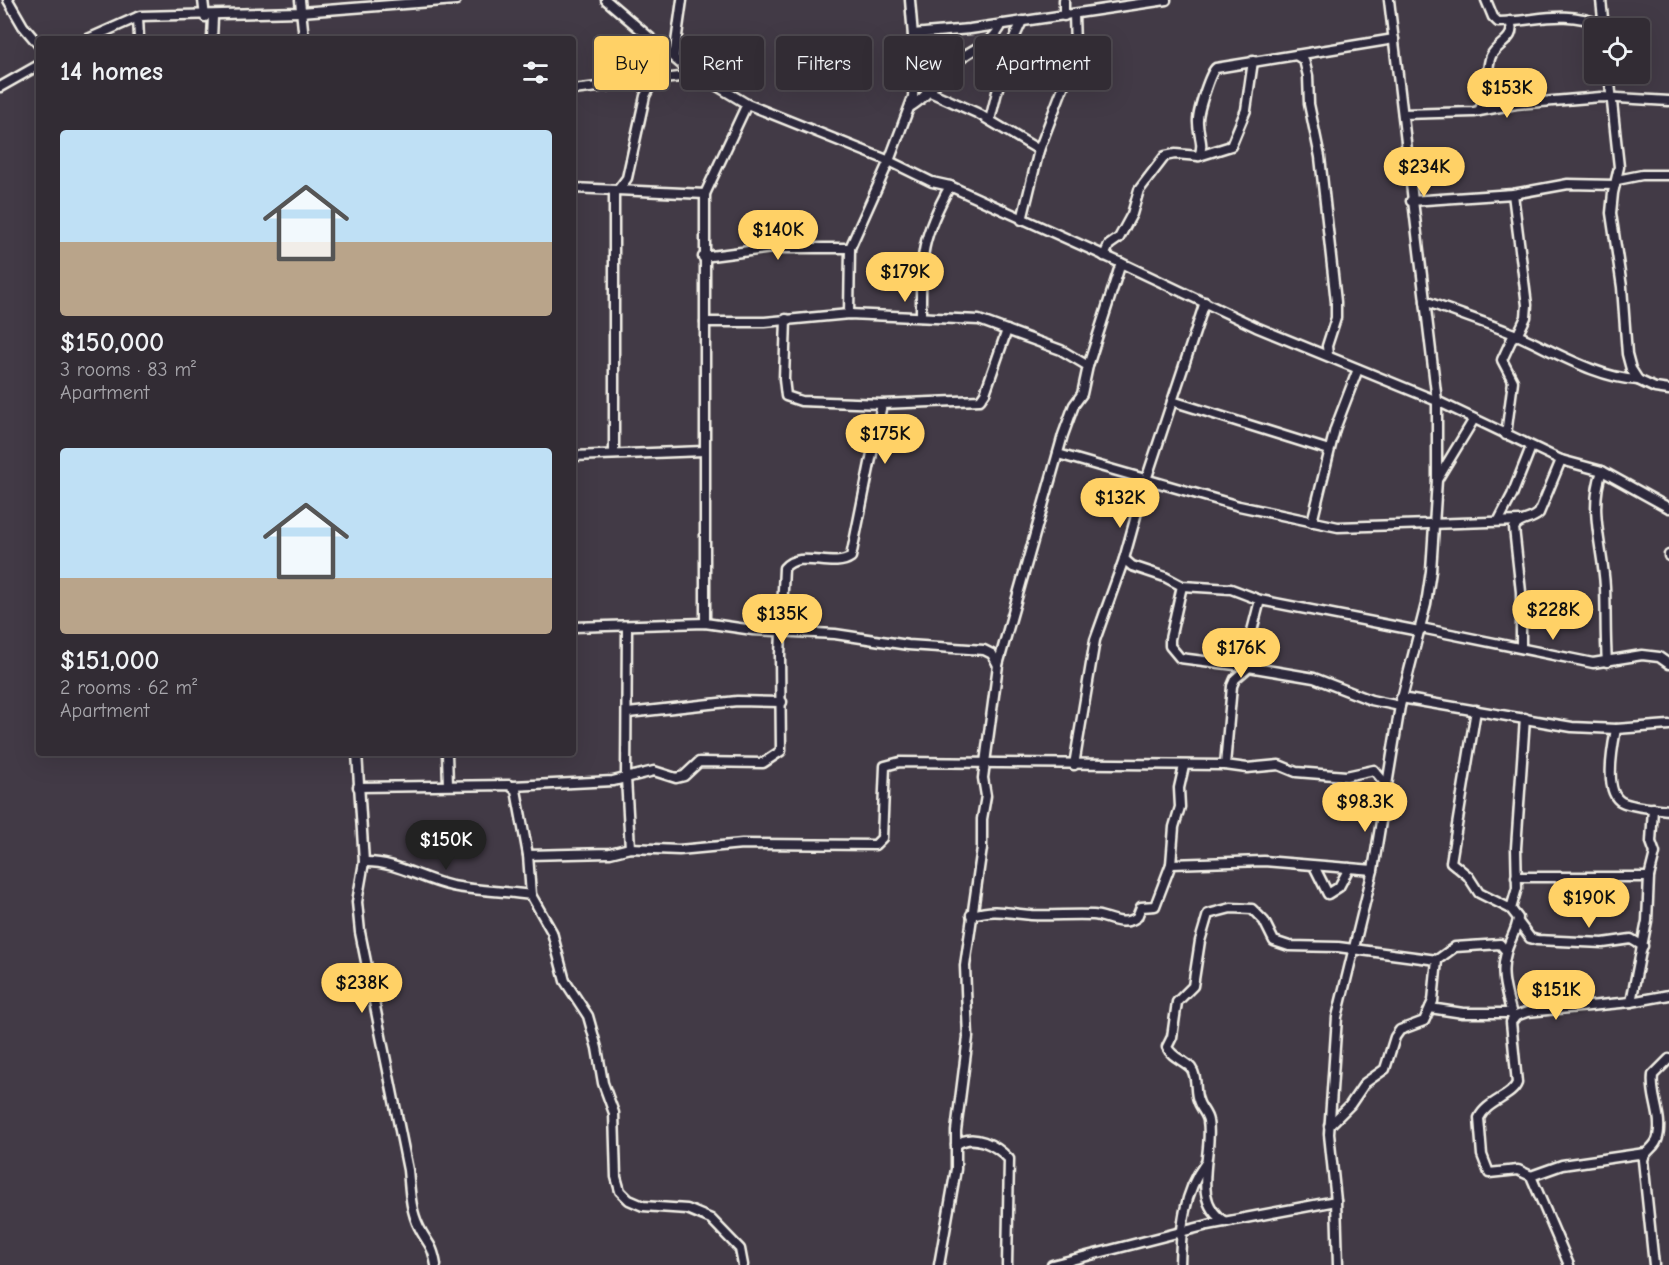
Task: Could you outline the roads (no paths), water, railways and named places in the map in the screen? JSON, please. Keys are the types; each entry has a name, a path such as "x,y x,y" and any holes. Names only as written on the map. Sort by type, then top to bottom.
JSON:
{"street":[{"path":"8,0 23,26 36,41"},
{"path":"203,0 209,17 212,36"},
{"path":"300,0 304,36"},
{"path":"95,36 138,17 209,17 456,0"},
{"path":"606,0 681,63"},
{"path":"674,57 682,0"},
{"path":"910,0 913,34 1064,16 1166,0"},
{"path":"1064,0 1064,16"},
{"path":"1338,1265 1336,1201 1329,1151 1337,1017 1356,949 1373,870 1385,783 1400,702 1420,630 1431,572 1437,480 1437,401 1411,201 1389,0"},
{"path":"1486,0 1495,21 1545,16 1575,16 1584,19"},
{"path":"1601,0 1603,18"},
{"path":"1022,220 1039,150 1070,69 1075,47 1074,14"},
{"path":"138,17 139,36"},
{"path":"990,120 1006,56 1022,21"},
{"path":"1479,111 1486,97 1491,56 1509,38 1512,29 1510,21"},
{"path":"910,107 923,100 960,59 995,38 1002,24"},
{"path":"1199,156 1203,146 1198,128 1199,111 1211,71 1219,66 1394,39"},
{"path":"1296,55 1304,60 1308,76 1309,104 1316,128 1328,221 1337,313 1327,346 1328,356"},
{"path":"1104,256 1109,245 1119,238 1132,214 1140,190 1165,156 1176,154 1199,156 1227,148 1234,141 1245,110 1253,61"},
{"path":"0,87 36,67"},
{"path":"1611,84 1619,166 1611,213 1622,287 1627,354 1631,369 1638,380"},
{"path":"576,90 594,87"},
{"path":"614,454 616,190 627,178 647,90"},
{"path":"722,90 747,104 889,161 932,182 950,186 1122,263 1256,327 1437,401 1561,460 1602,471 1669,508"},
{"path":"849,314 850,248 889,161 910,107 913,90"},
{"path":"925,90 990,120 1039,150"},
{"path":"1403,114 1479,111 1516,104 1612,98 1669,101"},
{"path":"705,623 705,194 747,104"},
{"path":"1619,166 1632,176"},
{"path":"1411,201 1513,194 1568,184 1616,182 1632,176 1669,175"},
{"path":"921,317 923,247 932,218 950,186"},
{"path":"576,188 705,194"},
{"path":"1506,435 1513,381 1502,360 1526,317 1527,305 1513,194"},
{"path":"704,257 772,248 850,248"},
{"path":"939,1265 955,1179 960,1081 968,1038 965,966 982,848 982,819 986,796 983,778 998,665 1058,454 1074,405 1082,394 1088,366 1122,263"},
{"path":"1425,301 1608,373 1638,380 1655,388 1669,390"},
{"path":"1074,765 1095,640 1124,559 1146,480 1205,302"},
{"path":"705,322 765,322 849,314 979,320 1061,350 1088,366"},
{"path":"786,319 784,379 786,396 801,400 882,404 980,400 985,393 1007,330"},
{"path":"1312,522 1329,450 1358,369"},
{"path":"1172,401 1329,450"},
{"path":"358,787 513,786 613,782 654,771 676,778 684,776 702,761 763,763 781,752 781,632 786,565 798,560 844,561 854,553 882,404"},
{"path":"1437,480 1474,419"},
{"path":"1498,520 1512,495 1531,447"},
{"path":"576,456 704,451"},
{"path":"1058,454 1239,506 1338,527 1433,526 1498,520 1520,521 1535,517 1539,513 1561,460"},
{"path":"1602,471 1596,487 1595,509 1605,588 1607,662"},
{"path":"1520,521 1516,524 1514,532 1521,592 1521,647"},
{"path":"1124,559 1132,566 1165,577 1182,586 1231,589 1260,600 1521,647 1574,660 1607,662 1642,655 1659,657 1669,654"},
{"path":"1182,586 1172,627 1172,651 1187,661 1246,666 1314,678 1371,700 1476,711 1572,727 1616,729 1669,724"},
{"path":"1225,765 1230,699 1235,679 1246,666 1260,600"},
{"path":"576,627 705,623 781,632 835,634 908,645 984,650 992,654 998,665"},
{"path":"627,627 626,778 630,848"},
{"path":"1659,657 1669,664"},
{"path":"1231,664 1235,679"},
{"path":"628,713 737,701 782,702"},
{"path":"1476,711 1451,862 1468,876 1479,893 1511,909 1530,938 1603,943 1631,939 1643,946"},
{"path":"1511,909 1517,888 1525,718"},
{"path":"1616,729 1611,757 1613,794 1622,803 1669,810"},
{"path":"357,756 364,862 357,902 360,932 408,1170 412,1208 419,1227 433,1246 436,1265"},
{"path":"447,756 448,785"},
{"path":"528,855 610,853 630,848 679,850 773,843 875,845 882,838 887,765 900,762 1225,765 1247,768 1279,765 1296,772 1346,776 1374,770 1385,783"},
{"path":"971,915 992,910 1032,915 1092,915 1112,921 1132,920 1137,917 1141,907 1154,906 1171,864 1174,827 1180,807 1179,788 1184,765"},
{"path":"513,786 520,802 531,895 556,941 565,981 588,1016 603,1083 614,1113 616,1177 620,1191 629,1200 643,1206 687,1209 706,1217 737,1245 743,1265"},
{"path":"1631,1002 1643,946 1649,877 1654,852 1651,842 1653,808"},
{"path":"364,862 384,861 418,876 452,886 531,895"},
{"path":"1171,864 1256,861 1373,870"},
{"path":"1314,866 1328,894 1339,887 1349,868"},
{"path":"1516,877 1649,877"},
{"path":"1225,1222 1211,1209 1205,1164 1209,1130 1207,1116 1198,1101 1192,1070 1172,1055 1167,1047 1172,1037 1177,1002 1193,986 1200,941 1208,914 1216,910 1244,907 1257,912 1271,937 1279,944 1297,947 1356,949 1437,960 1461,946 1500,944 1506,951"},
{"path":"1518,922 1506,951 1503,978 1512,1016 1517,1083 1514,1089 1482,1112 1479,1122 1482,1155 1489,1173 1518,1170 1531,1176 1569,1265"},
{"path":"1329,1126 1350,1105 1365,1083 1385,1069 1395,1037 1400,1030 1423,1021 1430,1008 1437,960"},
{"path":"1430,1008 1512,1016 1527,1012 1631,1002 1669,995"},
{"path":"1531,1176 1562,1165 1645,1153 1655,1145 1659,1136 1659,1113 1653,1075 1669,1059"},
{"path":"956,1145 966,1139 976,1139 988,1143 1009,1160 1006,1265"},
{"path":"1645,1153 1643,1173 1654,1265"},
{"path":"1180,1265 1181,1232 1190,1186 1205,1164"},
{"path":"1052,1265 1225,1222 1336,1201"}]}
